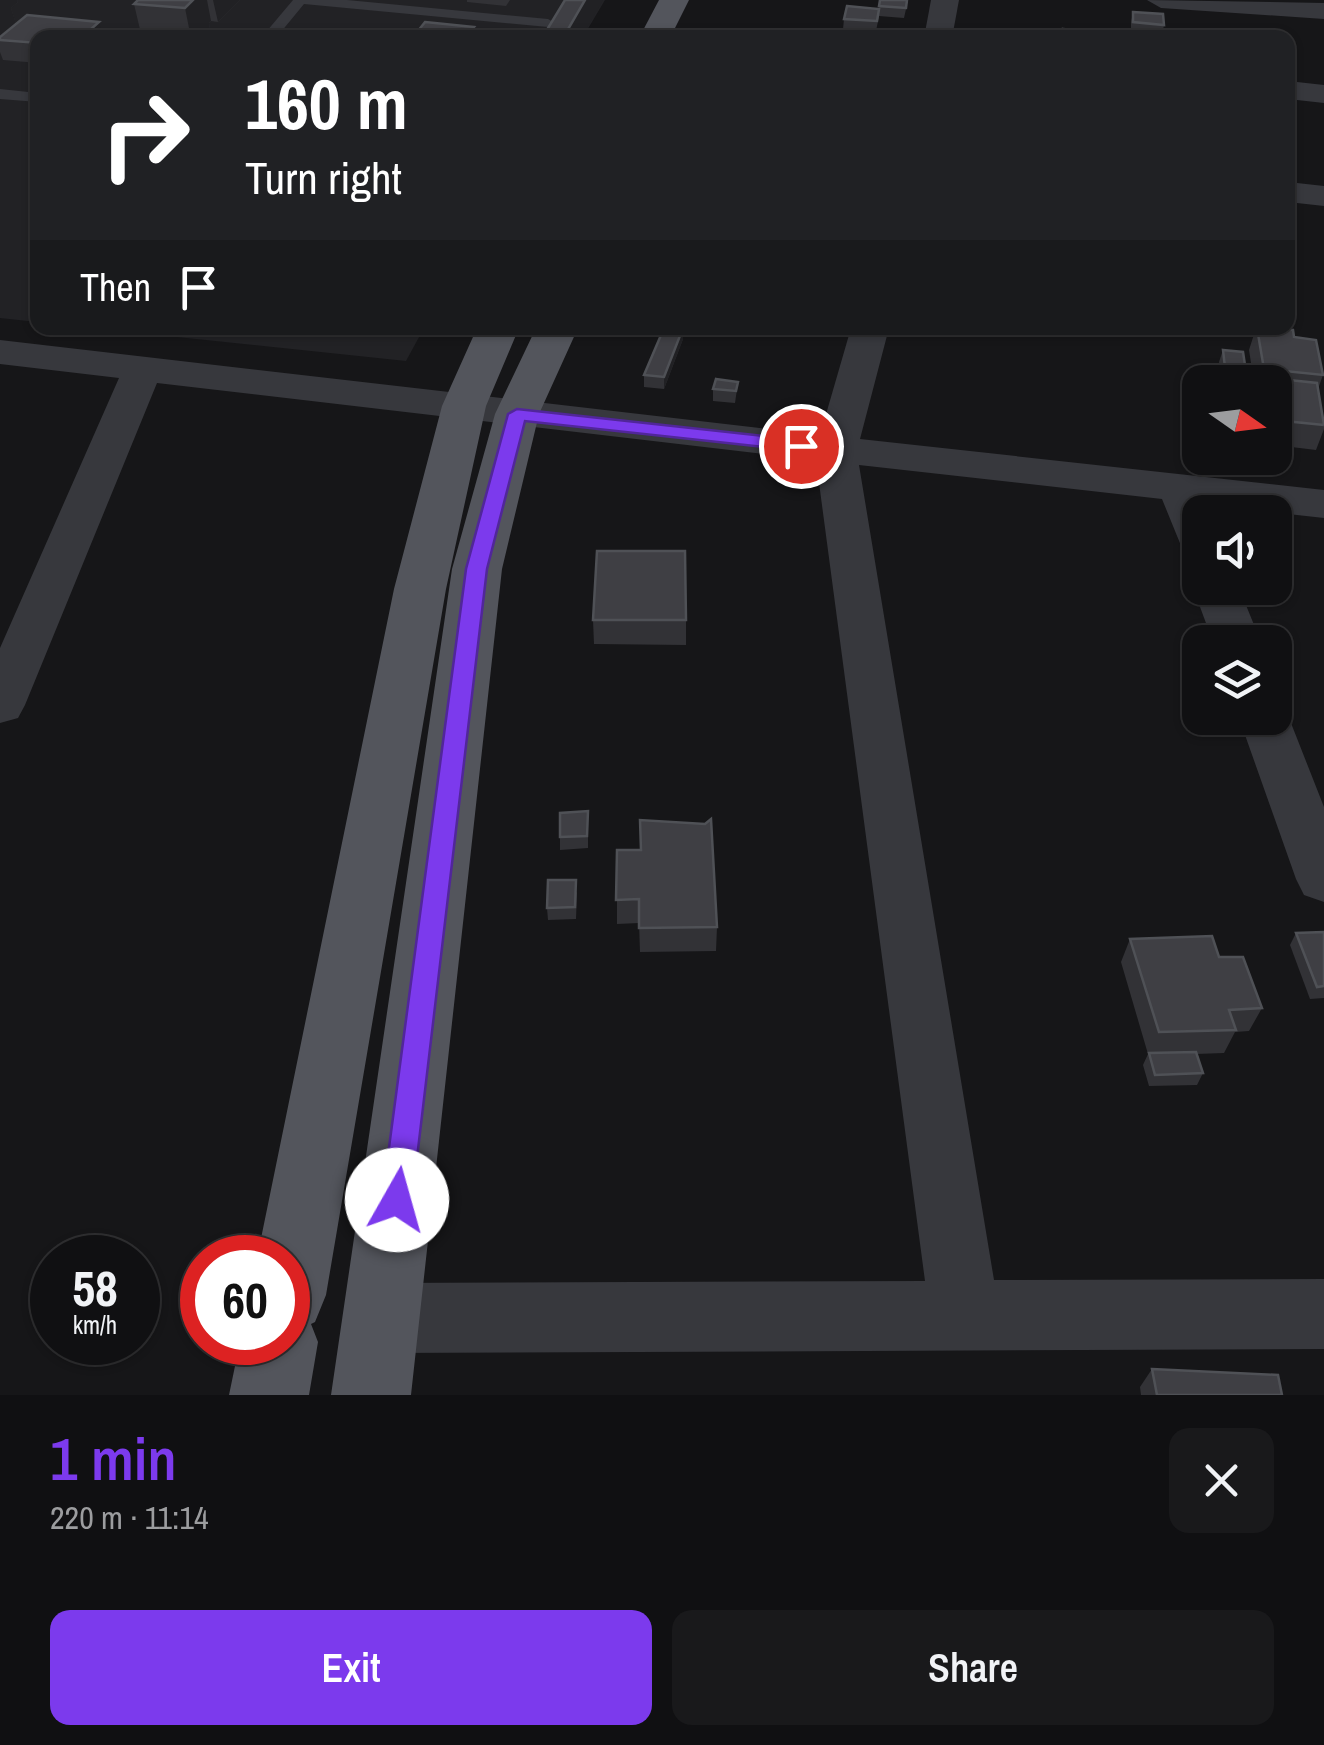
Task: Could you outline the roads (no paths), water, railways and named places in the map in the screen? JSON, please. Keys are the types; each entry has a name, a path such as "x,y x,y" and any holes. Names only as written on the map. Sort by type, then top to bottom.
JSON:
{"main road":[{"path":"658,30 674,0"},
{"path":"371,1395 476,569 497,335"},
{"path":"299,1235 420,589 491,410 551,335"},
{"path":"269,1395 275,1365"}],"street":[{"path":"939,30 945,0"},
{"path":"1161,0 1286,4 1324,11"},
{"path":"1295,91 1324,94"},
{"path":"1295,193 1324,196"},
{"path":"868,335 836,450 965,1316"},
{"path":"0,352 1324,504"},
{"path":"0,704 143,368"},
{"path":"1180,488 1182,495"},
{"path":"1270,735 1324,879"},
{"path":"382,1318 1324,1314"}],"lane":[{"path":"275,30 302,0 548,22"},
{"path":"0,94 30,97"}]}
